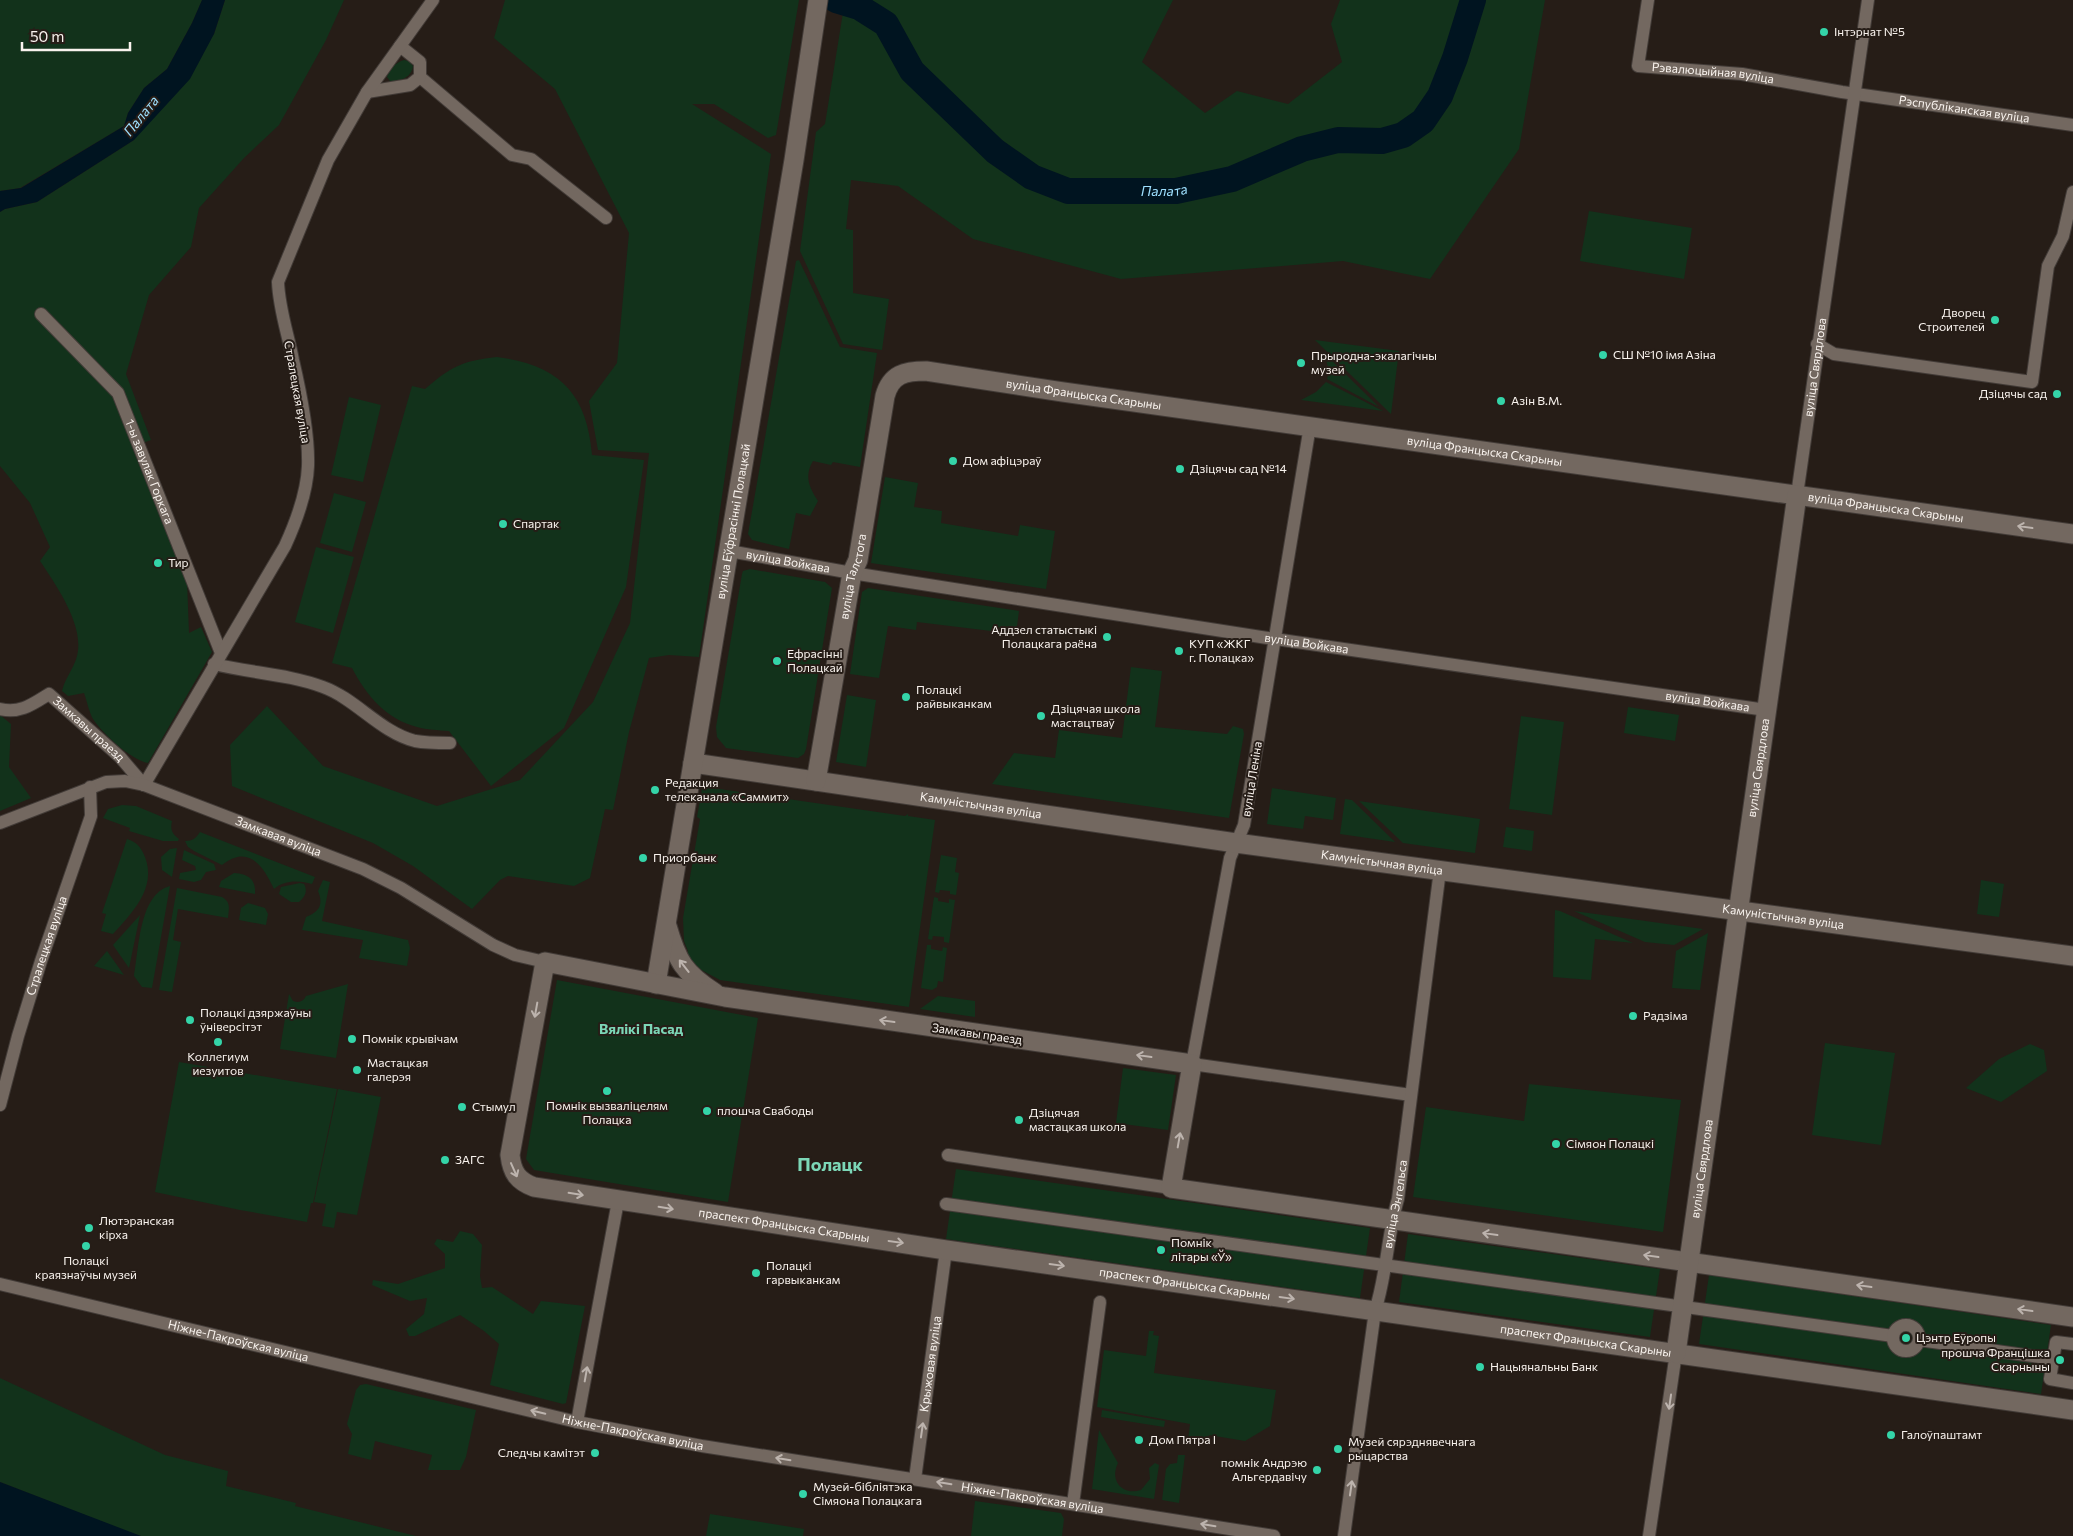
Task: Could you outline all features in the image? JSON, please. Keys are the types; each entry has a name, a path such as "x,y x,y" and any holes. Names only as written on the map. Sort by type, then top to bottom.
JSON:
{"street":[{"name":"Стралецкая вуліца","path":"144,784 285,546 293,528 306,486 308,466 307,443 294,362 278,297 278,282 328,160 367,92 433,0"},
{"name":"вуліца Еўфрасінні Полацкай","path":"656,984 794,160 818,0"},
{"name":"Рэвалюцыйная вуліца","path":"1648,0 1638,66 1742,74 1855,94"},
{"name":"вуліца Свярдлова","path":"1649,1536 1817,344 1868,0"},
{"path":"400,46 420,62 420,77 512,155 531,159 606,218"},
{"path":"367,92 410,85 420,77"},
{"name":"Рэспубліканская вуліца","path":"1855,94 2073,125"},
{"path":"1817,344 1834,354 2032,382 2048,266 2063,236 2073,192"},
{"name":"1-ы завулак Горкага","path":"41,314 118,393 221,653"},
{"name":"вуліца Францыска Скарыны","path":"896,376 910,371 926,371 1063,392 2073,534"},
{"name":"вуліца Талстога","path":"816,781 852,573 858,560 885,396 887,386 896,376"},
{"name":"вуліца Леніна","path":"1171,1188 1230,858 1244,825 1310,426"},
{"name":"вуліца Войкава","path":"729,551 852,573 1274,638 1766,710"},
{"path":"214,664 274,674 323,686 344,697 365,714 390,729 415,741 450,744"},
{"name":"Замкавы праезд","path":"0,709 10,712 22,710 49,694 120,757 144,784"},
{"name":"Камуністычная вуліца","path":"693,763 1236,843 2073,956"},
{"name":"Замкавая вуліца","path":"0,823 106,782 125,781 144,784 363,869 401,888 493,945 516,955 544,962"},
{"name":"Стралецкая вуліца","path":"0,1105 18,1036 41,961 91,816 90,787"},
{"name":"вуліца Энгельса","path":"1344,1536 1376,1311 1382,1290 1392,1220 1398,1199 1440,870"},
{"path":"666,924 673,947 682,965 697,981 720,996"},
{"name":"Замкавы праезд","path":"544,962 720,996 1411,1095"},
{"name":"праспект Францыска Скарыны","path":"544,962 510,1155 511,1167 516,1176 524,1183 534,1187 946,1250 2073,1410"},
{"path":"948,1156 2073,1317"},
{"path":"577,1422 618,1201"},
{"path":"946,1204 1893,1336"},
{"name":"Крыжовая вуліца","path":"915,1478 946,1250"},
{"name":"Ніжне-Пакроўская вуліца","path":"0,1284 577,1422 702,1446 1274,1536"},
{"path":"1073,1504 1100,1302"},
{"path":"1908,1325 1917,1332 1919,1340 1915,1347 1904,1351 1897,1347 1893,1336 1896,1329 1908,1325"},
{"path":"1919,1340 2053,1359"},
{"path":"2073,1344 2056,1342 2050,1379 2073,1383"}],"green space":[{"path":"0,0 202,0 167,69 144,88 128,113 124,126 20,188 0,191"},
{"path":"225,0 344,0 326,40 279,125 244,158 199,208 191,247 149,295 126,374 151,440 132,447 187,581 189,633 201,627 212,652 148,763 133,757 117,745 97,725 84,693 68,696 62,691 77,656 77,632 68,606 40,561 50,547 30,503 0,466 0,212 5,209 37,202 134,140 214,34"},
{"path":"505,0 799,0 776,135 768,138 714,104 692,104 771,154 699,657 669,655 649,658 629,732 613,810 605,809 590,878 574,886 508,876 500,880 472,909 413,866 373,843 232,786 230,745 267,706 323,766 437,806 520,780 593,702 630,623 649,453 598,450 589,401 617,363 629,233 555,89 494,38"},
{"path":"845,0 1173,0 1142,62 1205,113 1237,91 1288,104 1342,62 1331,24 1340,0 1545,0 1519,149 1430,279 1343,261 1121,279 973,239 898,186 851,180 846,229 853,230 853,293 889,299 882,350 843,344 800,251 816,132 825,124"},
{"path":"404,60 409,61 413,66 408,76 398,81 390,81 387,77 389,71 396,64"},
{"path":"1589,211 1692,228 1684,279 1580,261"},
{"path":"799,260 840,347 877,353 860,467 833,462 831,465 813,461 808,477 812,491 818,501 810,516 796,513 789,549 752,540 748,534 796,261"},
{"path":"1315,340 1399,351 1391,414"},
{"name":"Спартак","path":"497,357 537,367 553,375 566,386 576,399 584,415 592,455 644,460 626,587 564,728 491,786 449,731 421,728 396,718 378,705 352,668 332,663 412,386 425,389 458,366 475,360"},
{"path":"1328,357 1379,407 1327,379 1329,372 1326,359"},
{"path":"1326,382 1383,411 1301,400 1316,392"},
{"path":"349,397 381,405 363,482 331,475"},
{"path":"885,477 918,483 914,507 942,511 941,523 1018,536 1020,525 1055,531 1046,589 871,563"},
{"path":"334,493 366,502 352,552 320,543"},
{"path":"316,547 354,557 333,633 295,622"},
{"path":"750,569 825,582 832,588 806,749 804,754 798,758 726,748 717,737 716,727 742,574 743,571"},
{"path":"868,588 1019,611 1016,634 917,622 916,630 888,626 879,678 850,674 862,592"},
{"path":"1131,667 1162,671 1155,727 1227,734 1233,726 1243,729 1244,734 1229,818 992,784 1014,753 1055,758 1059,730 1122,738"},
{"path":"847,695 876,700 866,767 836,762"},
{"path":"1628,707 1679,715 1675,741 1624,733"},
{"path":"0,715 11,724 9,767 31,798 0,811"},
{"path":"1521,716 1564,722 1552,815 1509,809"},
{"path":"706,787 905,816 908,814 908,816 935,820 909,1007 720,980 694,966 687,955 683,918 700,819 697,817 702,789"},
{"path":"1272,788 1336,798 1333,820 1305,816 1303,829 1267,824"},
{"path":"1345,799 1352,800 1395,842 1340,834"},
{"path":"1359,801 1480,819 1475,853 1403,843"},
{"path":"122,805 136,806 172,821 172,831 179,839 178,841 163,841 129,831 130,828 103,818 108,809"},
{"path":"1506,827 1534,831 1532,851 1503,847"},
{"path":"200,832 315,877 312,884 292,882 282,884 274,889 265,872 254,860 240,857 231,859 222,865 188,847 185,841 194,839"},
{"path":"127,839 136,843 142,850 148,868 148,879 141,899 135,909 113,934 101,931 106,914 102,913"},
{"path":"177,848 172,877 162,870 161,857 170,849"},
{"path":"184,850 214,864 216,870 206,872 201,880 194,882 179,879 180,873 196,870 195,866 182,860"},
{"path":"941,855 957,858 955,872 959,873 956,895 950,894 950,891 940,890 939,893 935,892"},
{"path":"234,873 250,878 254,885 255,894 219,887 221,881"},
{"path":"323,880 330,882 322,921 408,940 410,948 407,966 359,958 363,940 302,930 306,917 314,913 319,907 320,896 318,891"},
{"path":"1981,880 2004,884 1999,917 1977,914"},
{"path":"300,883 304,884 306,891 299,902 291,902 279,894 281,887"},
{"path":"170,886 152,988 142,987 134,976 142,924 152,900 160,891"},
{"path":"177,888 222,897 227,901 229,908 228,918 178,909 173,940 181,942 172,992 159,990"},
{"path":"934,897 938,898 938,901 949,903 949,899 955,900 949,943 944,942 944,937 933,936 932,940 928,939"},
{"path":"248,903 265,908 268,914 266,925 239,920 241,908"},
{"path":"1555,910 1633,943 1595,939 1591,980 1553,977"},
{"path":"1574,911 1703,929 1674,945 1645,942"},
{"path":"140,915 129,968 113,945"},
{"path":"1708,933 1700,990 1672,988 1676,951"},
{"path":"927,945 931,945 931,949 942,951 943,947 947,948 943,982 938,981 937,987 932,990 921,988"},
{"path":"107,951 124,975 94,966"},
{"path":"557,980 758,1018 728,1202 534,1170 526,1159"},
{"path":"348,984 336,1058 280,1049 289,994 293,1001 299,1002 304,1000 306,996"},
{"path":"938,996 975,1001 975,1017 920,1009"},
{"path":"1825,1043 1895,1053 1881,1145 1812,1135"},
{"path":"2030,1044 2044,1050 2047,1071 2001,1102 1966,1088 1999,1059"},
{"path":"179,1062 337,1089 313,1203 311,1203 307,1222 155,1192"},
{"path":"1123,1068 1176,1075 1168,1130 1116,1123"},
{"path":"1529,1084 1681,1100 1663,1232 1413,1197 1426,1107 1524,1121"},
{"path":"338,1089 381,1097 357,1215 337,1212 334,1228 322,1226 326,1204 314,1202"},
{"path":"956,1169 1370,1228 1360,1298 946,1239"},
{"path":"460,1231 473,1234 482,1245 480,1276 482,1288 492,1287 533,1314 541,1301 585,1306 566,1403 563,1404 490,1385 499,1344 460,1315 415,1336 409,1336 406,1329 424,1314 427,1298 410,1301 372,1285 373,1280 398,1284 445,1268 445,1254 434,1244 437,1239 453,1242"},
{"path":"1408,1234 1660,1269 1650,1337 1399,1302"},
{"path":"1709,1275 2051,1325 2041,1394 1699,1344"},
{"path":"1149,1331 1154,1331 1153,1335 1159,1336 1154,1373 1276,1390 1270,1426 1245,1441 1209,1435 1207,1443 1188,1441 1190,1424 1097,1407 1104,1350 1146,1356"},
{"path":"0,1378 165,1455 228,1471 226,1486 296,1503 295,1506 416,1536 141,1536 128,1532 0,1482"},
{"path":"366,1384 476,1410 466,1457 460,1470 428,1470 432,1455 375,1441 371,1460 348,1454 352,1434 347,1424 356,1390 360,1385"},
{"path":"1102,1410 1165,1421 1164,1427 1101,1417"},
{"path":"1099,1430 1118,1463 1115,1476 1123,1489 1129,1491 1141,1490 1150,1479 1149,1468 1155,1463 1159,1465 1154,1499 1092,1489"},
{"path":"1178,1455 1185,1455 1179,1503 1162,1500 1166,1469 1170,1464 1177,1463"},
{"path":"975,1501 1061,1513 1064,1519 1062,1536 971,1536"},
{"path":"710,1514 804,1529 803,1536 706,1536"}],"water":[{"path":"202,0 225,0 214,34 190,79 134,140 37,202 5,209 0,212 0,191 21,188 124,126 128,113 144,88 167,69"},
{"path":"0,1482 141,1536 0,1536"}],"waterway":[{"name":"Палата","path":"836,0 859,7 886,24 912,71 995,151 1032,177 1068,191 1176,191 1232,179 1302,149 1338,140 1382,141 1403,135 1423,121 1440,96 1455,58 1473,0"}],"place":[{"name":"Інтэрнат №5","path":"1824,32"},
{"name":"Дворец Строителей","path":"1995,320"},
{"name":"СШ №10 імя Азіна","path":"1603,355"},
{"name":"Прыродна-экалагічны музей","path":"1301,363"},
{"name":"Дзіцячы сад","path":"2057,394"},
{"name":"Азін В.М.","path":"1501,401"},
{"name":"Дом афіцэраў","path":"953,461"},
{"name":"Дзіцячы сад №14","path":"1180,469"},
{"name":"Спартак","path":"503,524"},
{"name":"Тир","path":"158,563"},
{"name":"Аддзел статыстыкі Полацкага раёна","path":"1107,637"},
{"name":"КУП «ЖКГ г. Полацка»","path":"1179,651"},
{"name":"Ефрасінні Полацкай","path":"777,661"},
{"name":"Полацкі райвыканкам","path":"906,697"},
{"name":"Дзіцячая школа мастацтваў","path":"1041,716"},
{"name":"Редакция телеканала «Саммит»","path":"655,790"},
{"name":"Приорбанк","path":"643,858"},
{"name":"Радзіма","path":"1633,1016"},
{"name":"Полацкі дзяржаўны ўніверсітэт","path":"190,1020"},
{"name":"Помнік крывічам","path":"352,1039"},
{"name":"Коллегиум иезуитов","path":"218,1042"},
{"name":"Мастацкая галерэя","path":"357,1070"},
{"name":"Помнік вызваліцелям Полацка","path":"607,1091"},
{"name":"Стымул","path":"462,1107"},
{"name":"плошча Свабоды","path":"707,1111"},
{"name":"Дзіцячая мастацкая школа","path":"1019,1120"},
{"name":"Сімяон Полацкі","path":"1556,1144"},
{"name":"ЗАГС","path":"445,1160"},
{"name":"Лютэранская кірха","path":"89,1228"},
{"name":"Полацкі краязнаўчы музей","path":"86,1246"},
{"name":"Помнік літары «Ў»","path":"1161,1250"},
{"name":"Полацкі гарвыканкам","path":"756,1273"},
{"name":"Цэнтр Еўропы","path":"1906,1338"},
{"name":"прошча Францішка Скарныны","path":"2060,1360"},
{"name":"Нацыянальны Банк","path":"1480,1367"},
{"name":"Галоўпаштамт","path":"1891,1435"},
{"name":"Дом Пятра І","path":"1139,1440"},
{"name":"Музей сярэднявечнага рыцарства","path":"1338,1449"},
{"name":"Следчы камітэт","path":"595,1453"},
{"name":"помнік Андрэю Альгердавічу","path":"1317,1470"},
{"name":"Музей-бібліятэка Сімяона Полацкага","path":"803,1494"}],"district":[{"name":"Вялікі Пасад","path":"641,1029"},
{"name":"Полацк","path":"830,1165"}]}
